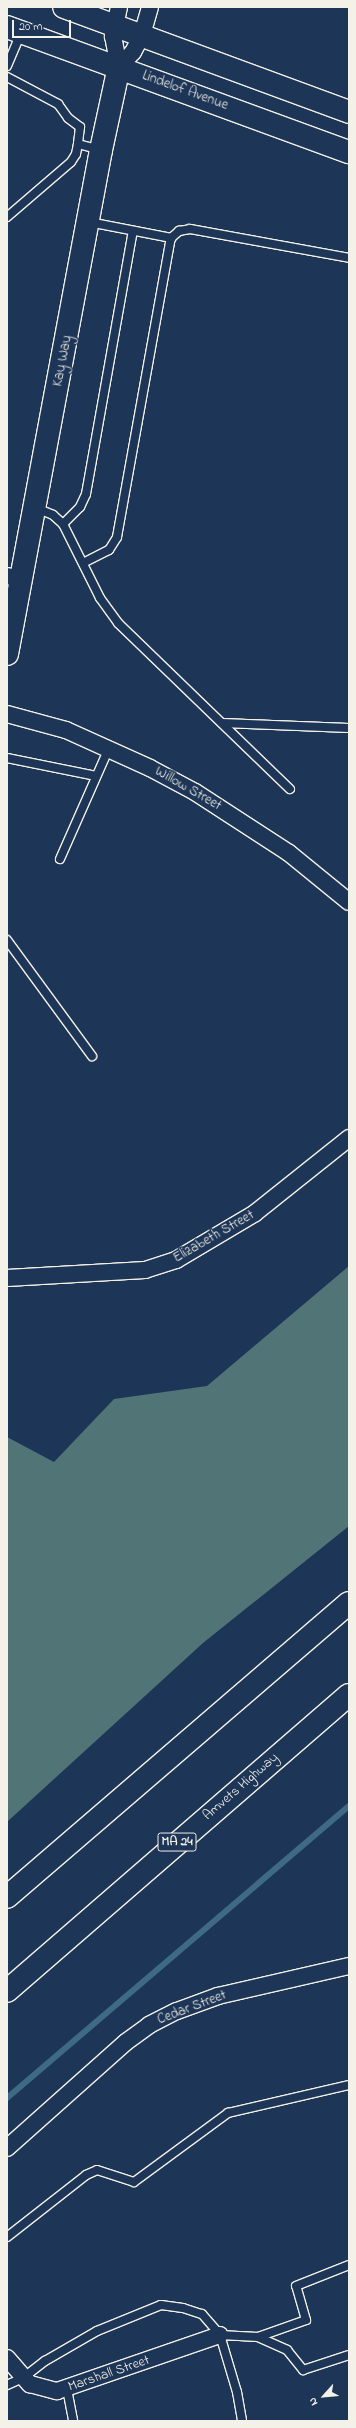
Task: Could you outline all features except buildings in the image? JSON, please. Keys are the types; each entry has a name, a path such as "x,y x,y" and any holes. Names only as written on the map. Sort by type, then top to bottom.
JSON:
{"main road":[{"path":"64,7 116,16 142,35 349,112"},
{"name":"Lindelof Avenue","path":"14,29 349,152"},
{"name":"Kay Way","path":"7,654 14,578 35,508 90,222 101,150 119,67"},
{"path":"7,1897 346,1605"},
{"name":"Amvets Highway","path":"7,1991 349,1695"}],"street":[{"path":"119,67 132,52 142,35 150,7"},
{"path":"116,16 113,46 119,67"},
{"name":"Willow Street","path":"8,718 66,730 108,748 196,792 254,828 349,902"},
{"name":"Elizabeth Street","path":"7,1278 139,1270 176,1260 255,1214 349,1138"},
{"name":"Cedar Street","path":"7,2148 126,2042 149,2025 177,2011 218,1996 349,1966"},
{"name":"Marshall Street","path":"7,2358 23,2378 30,2384 48,2391 67,2389 220,2335"}],"lane":[{"path":"7,66 14,29"},
{"path":"7,77 58,104 68,118 80,126 76,154 70,162 7,217"},
{"path":"78,144 101,150"},
{"path":"90,222 171,238"},
{"path":"83,564 109,550 117,537 171,238 179,231 190,229 349,258"},
{"path":"63,524 80,507 86,494 133,231"},
{"path":"35,508 53,514 63,524 100,598 114,619 290,789"},
{"path":"222,723 349,728"},
{"path":"60,859 108,748"},
{"path":"7,758 96,776"},
{"path":"7,940 92,1056"},
{"path":"7,2237 86,2175 97,2170 134,2182 228,2113 349,2085"},
{"path":"258,2337 306,2320 296,2286 349,2265"},
{"path":"7,2385 23,2378 45,2361 97,2331 161,2305 202,2314 220,2335 237,2392 242,2421"},
{"path":"220,2335 258,2337 287,2350 303,2370 349,2354"},
{"path":"67,2389 73,2421"}],"green space":[{"path":"349,1266 349,1526 203,1643 7,1822 7,1437 54,1462 114,1399 207,1386"}],"waterway":[{"path":"7,2098 349,1806"}]}
